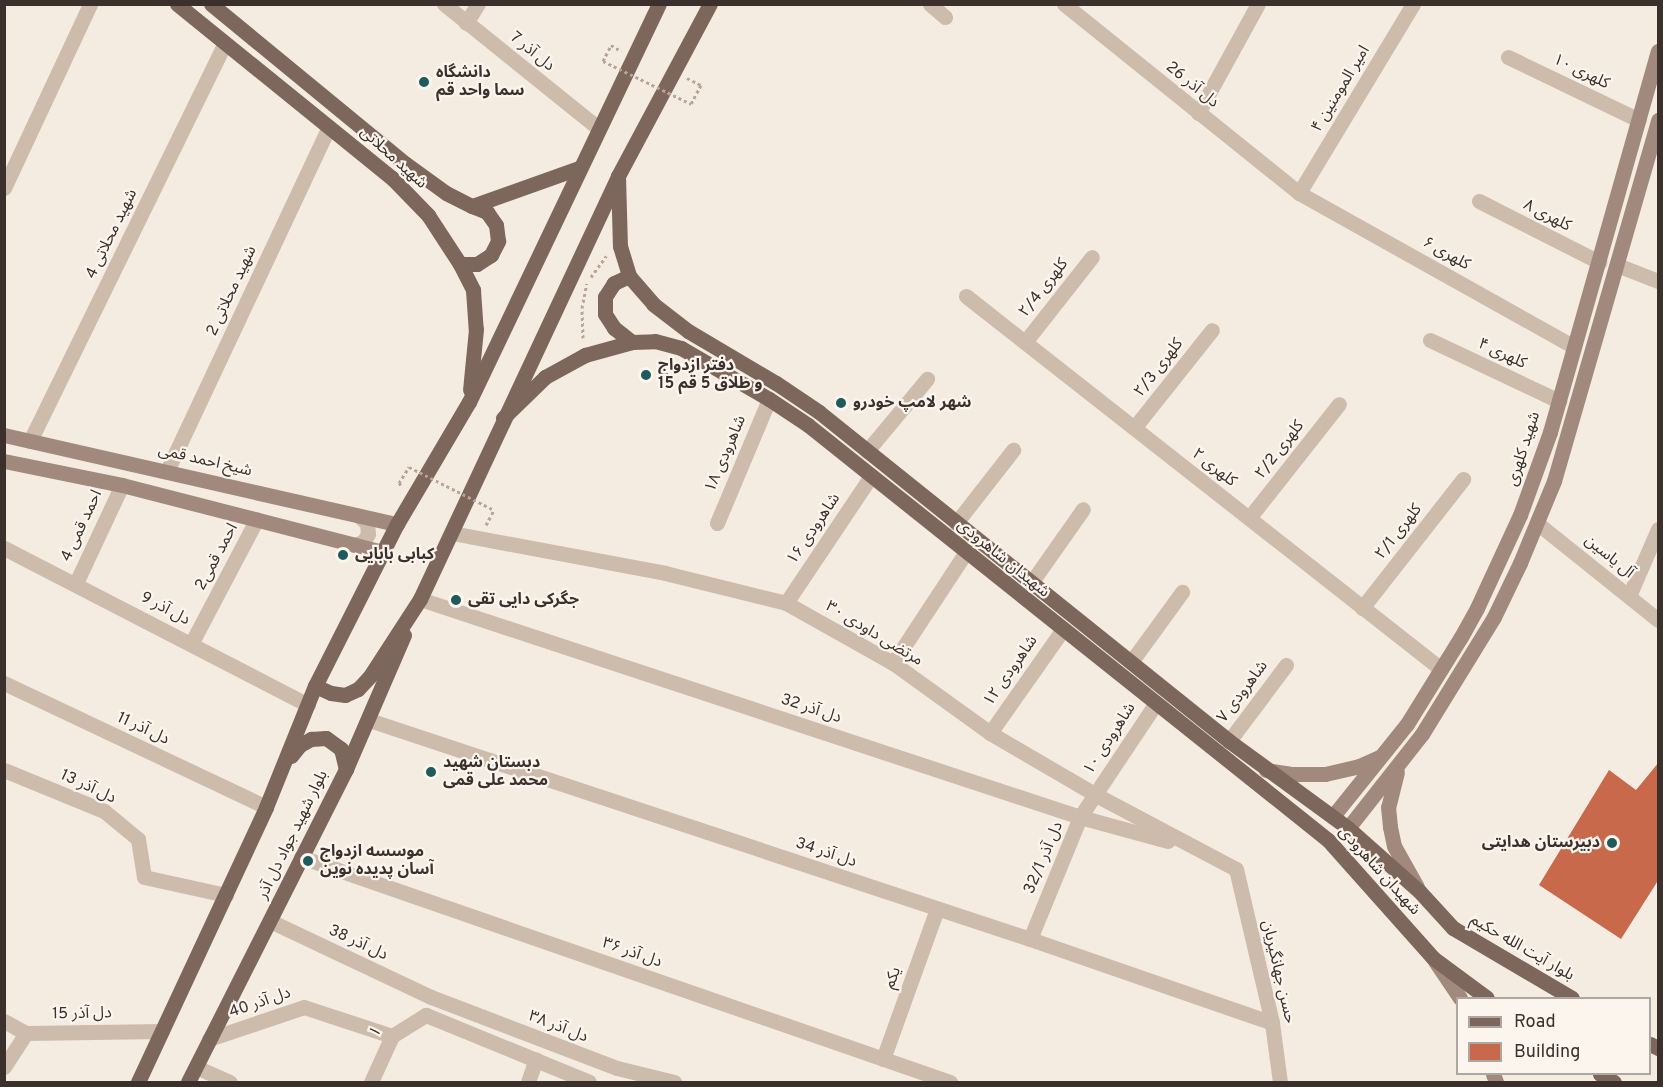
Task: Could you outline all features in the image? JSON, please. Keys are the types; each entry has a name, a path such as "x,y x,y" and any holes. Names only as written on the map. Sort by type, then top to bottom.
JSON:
{"main road":[{"name":"شهید محلاتی","path":"177,4 392,178 428,215 460,264 473,290 476,329 469,402"},
{"name":"شهید محلاتی","path":"211,4 406,164 446,193 487,212 496,225 498,241 491,255 477,264 460,264"},
{"name":"بلوار شهید جواد دل آذر","path":"138,1083 266,807 315,686 397,524 469,402 659,4"},
{"path":"315,686 331,693 345,695 358,689 370,676 420,599 618,176 710,4"},
{"name":"شهید کلهری","path":"1334,816 1384,755 1441,669 1477,608 1520,515 1537,474 1559,401 1659,51"},
{"path":"1328,840 1348,828 1399,766 1422,734 1494,617 1554,481 1617,264 1653,162 1659,120"},
{"path":"472,206 579,168"},
{"name":"شهیدان شاهرودی","path":"618,176 620,246 628,276 652,304 688,331 776,383 867,451 1266,770 1334,816 1420,892 1453,928"},
{"path":"628,276 614,283 609,290 605,297 605,314 614,327 632,342"},
{"name":"شهیدان شاهرودی","path":"503,418 545,377 585,355 632,342 654,341 681,348 769,399 808,425 1328,840 1433,958"},
{"name":"شیخ احمد قمی","path":"4,435 397,524"},
{"path":"4,461 122,485 383,552"},
{"path":"1520,515 1537,523"},
{"name":"بلوار شهید جواد دل آذر","path":"188,1083 346,769 420,599"},
{"path":"279,776 300,745 311,738 326,738 341,749 346,769"},
{"path":"1266,770 1290,774 1325,774 1359,766 1384,755"},
{"path":"1399,766 1388,807 1390,827 1394,846 1420,892"},
{"path":"1328,840 1334,816"},
{"name":"بلوار آیت الله حکیم","path":"1453,928 1569,997"},
{"path":"1433,958 1459,997"},
{"path":"1433,958 1484,997"}],"street":[{"path":"4,188 90,4"},
{"name":"دل آذر 7","path":"444,4 598,128"},
{"path":"466,23 478,4"},
{"path":"930,4 945,17"},
{"name":"دل آذر 26","path":"1064,4 1299,193"},
{"path":"1198,113 1258,4"},
{"name":"امیر المومنین ۴","path":"1299,193 1413,4"},
{"name":"شهید محلاتی 4","path":"30,441 225,43"},
{"name":"کلهری ۱۰","path":"1508,57 1639,120"},
{"name":"شهید محلاتی 2","path":"167,471 329,127"},
{"name":"کلهری ۶","path":"1299,193 1574,347"},
{"name":"کلهری ۸","path":"1479,201 1599,262"},
{"name":"کلهری ۲/4","path":"1025,342 1092,257"},
{"path":"1617,264 1659,280"},
{"name":"کلهری ۲","path":"966,296 1441,669"},
{"name":"کلهری ۲/3","path":"1134,428 1212,330"},
{"name":"کلهری ۴","path":"1430,340 1559,401"},
{"path":"867,451 927,379"},
{"name":"شاهرودی ۱۸","path":"717,523 769,399"},
{"name":"کلهری ۲/2","path":"1249,518 1339,404"},
{"path":"956,523 1013,450"},
{"name":"شاهرودی ۱۶","path":"786,603 871,476"},
{"name":"کلهری ۲/1","path":"1362,608 1463,479"},
{"name":"احمد قمی 4","path":"76,583 122,485"},
{"path":"1031,583 1083,509"},
{"path":"354,544 363,542 368,534 367,523 359,516"},
{"name":"احمد قمی2","path":"191,644 258,519"},
{"name":"آل یاسین","path":"1537,523 1659,620"},
{"path":"1629,596 1659,529"},
{"name":"۳۰ مرتضی داودی","path":"452,533 665,573 786,603 893,663 990,733 1095,795 1236,870"},
{"name":"دل آذر 9","path":"4,548 76,583 308,705"},
{"path":"893,663 966,552"},
{"path":"1131,662 1182,592"},
{"name":"دل آذر 32","path":"420,599 1080,817 1192,847"},
{"name":"شاهرودی ۱۲","path":"990,733 1063,629"},
{"name":"۷ شاهرودی","path":"1229,741 1286,665"},
{"name":"دل آذر 11","path":"4,683 266,807"},
{"name":"شاهرودی ۱۰","path":"1095,795 1155,703"},
{"name":"دل آذر 34","path":"369,720 1030,939 1272,1023"},
{"name":"دل آذر 13","path":"4,770 104,811 138,839 144,877 226,895"},
{"name":"دل آذر 32/1","path":"1030,939 1080,817 1095,795"},
{"name":"دل آذر ۳۶","path":"301,857 950,1083"},
{"name":"حسن جهانگیریان","path":"1236,870 1272,1023 1280,1083"},
{"name":"یکم","path":"883,1059 937,909"},
{"name":"دل آذر 38","path":"270,921 431,997"},
{"name":"دل آذر ۳۸","path":"431,997 617,1068 674,1083"},
{"name":"دل آذر 40","path":"209,1039 304,1007 392,1036"},
{"name":"۱","path":"371,1083 392,1036 426,1015 536,1059"},
{"name":"دل آذر 15","path":"4,1021 26,1033 162,1031"},
{"path":"4,1067 26,1033"},
{"path":"528,1083 536,1059 589,1083"},
{"path":"196,1067 230,1083"}],"path":[{"path":"611,45 603,61 691,104 701,85"},
{"path":"399,483 409,466 494,510 488,520"}],"building":[{"name":"دبیرستان هدایتی","path":"1659,762 1659,879 1621,939 1539,885 1609,770 1636,790"}],"place":[{"name":"دانشگاه سما واحد قم","path":"424,82"},
{"name":"دفتر ازدواج 15 و طلاق 5 قم","path":"646,375"},
{"name":"شهر لامپ خودرو","path":"841,403"},
{"name":"کبابی بابایی","path":"343,555"},
{"name":"جگرکی دایی تقی","path":"456,600"},
{"name":"دبستان شهید محمد علی قمی","path":"431,772"},
{"name":"دبیرستان هدایتی","path":"1612,843"},
{"name":"موسسه ازدواج آسان پدیده نوین","path":"308,861"}]}
